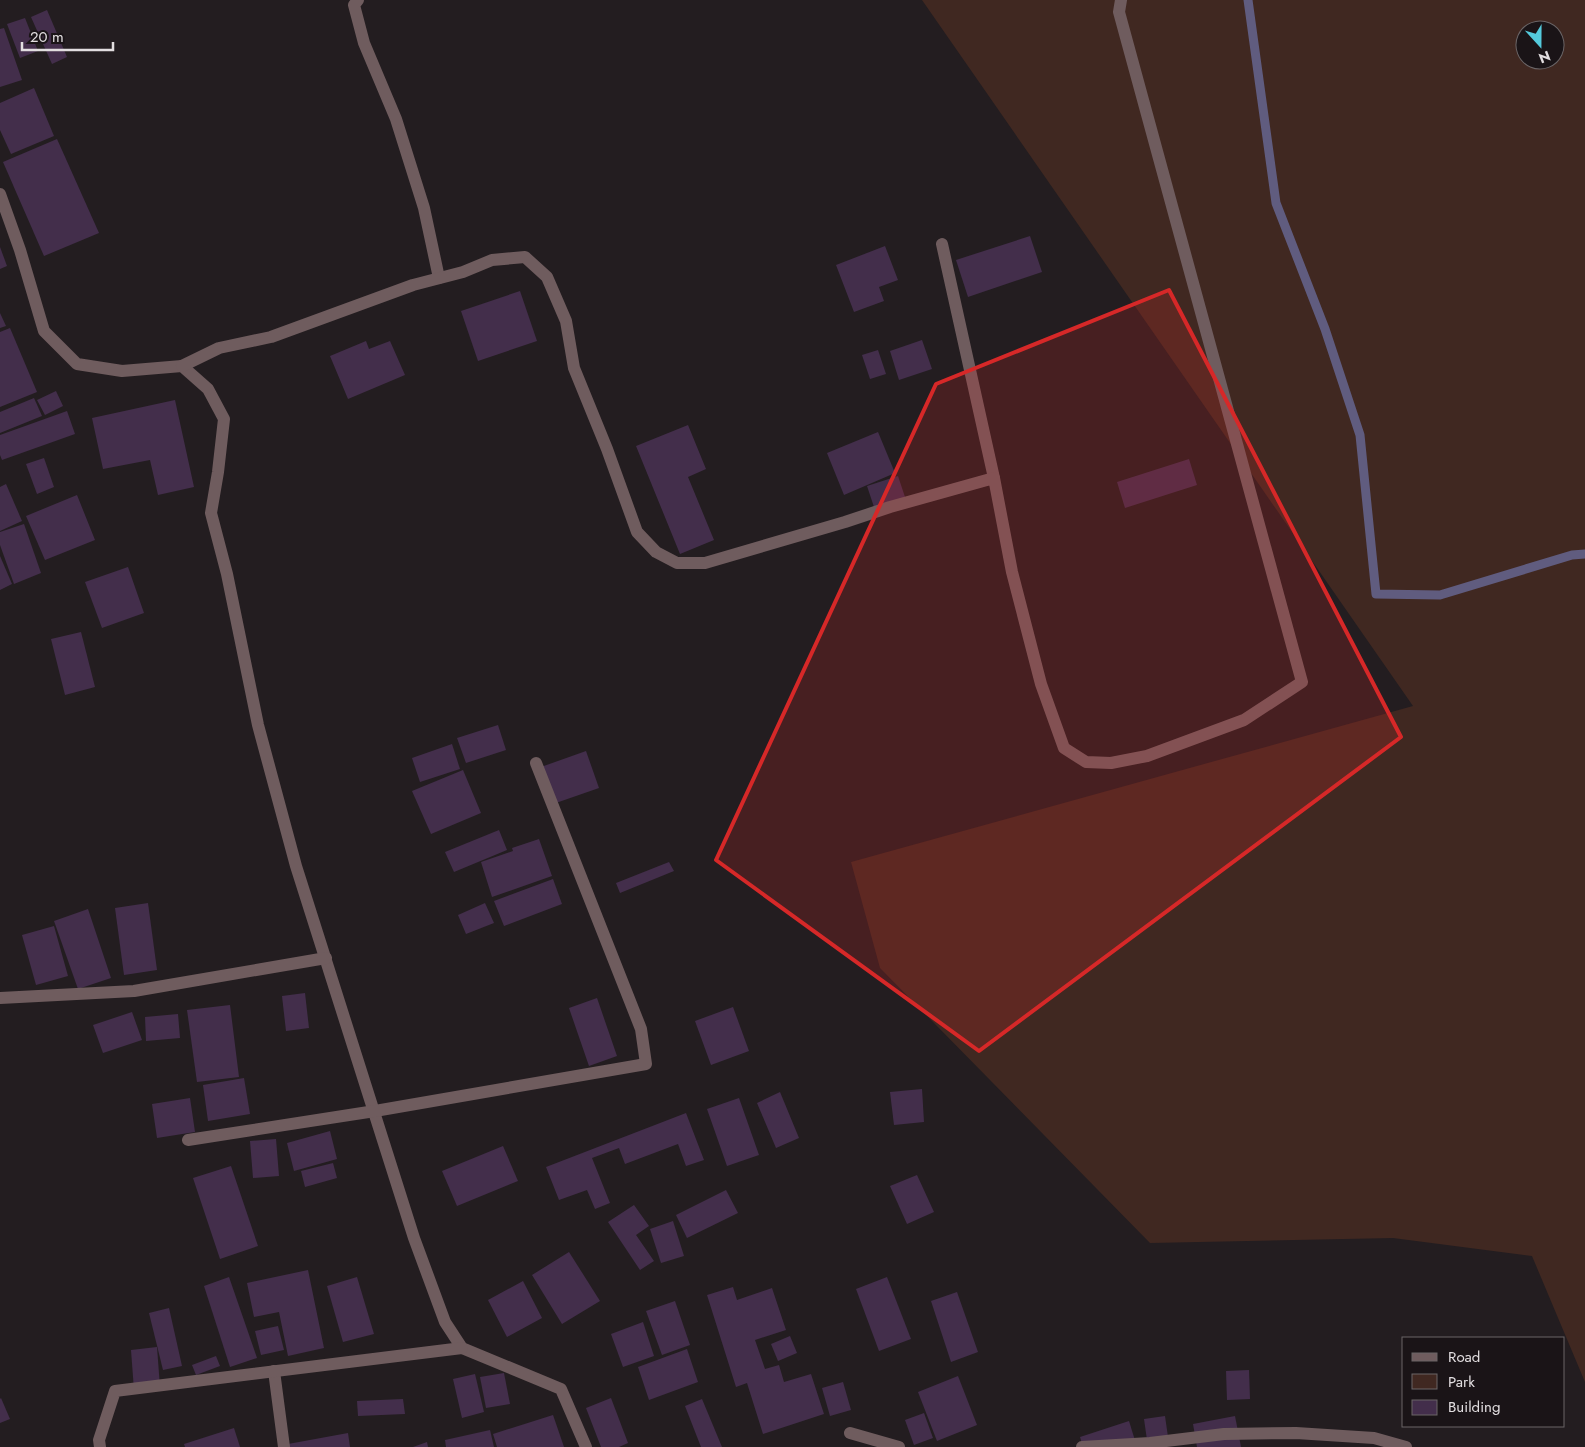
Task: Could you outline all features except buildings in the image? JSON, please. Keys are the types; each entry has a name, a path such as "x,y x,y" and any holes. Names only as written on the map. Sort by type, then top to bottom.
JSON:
{"street":[{"path":"358,0 354,5 364,43 401,137 424,208 439,278"},
{"path":"942,244 994,478 1012,572 1041,684 1064,748 1086,762 1111,763 1146,756 1244,720 1302,682 1118,12 1121,0"},
{"path":"0,194 20,250 44,330 77,364 122,371 182,366 219,348 271,337 413,285 463,272 492,260 525,257 547,276 566,320 574,368 637,532 656,552 677,562 705,563 890,507 994,478"},
{"path":"182,366 208,389 224,419 218,472 210,513 227,574 258,725 296,866 414,1238 445,1322 462,1348"},
{"path":"188,1140 375,1111 646,1064 641,1029 536,763"},
{"path":"0,998 134,992 326,958"},
{"path":"100,1447 99,1440 115,1391 462,1348 561,1389 586,1447"},
{"path":"274,1371 284,1447"},
{"path":"850,1433 899,1447"},
{"path":"1082,1447 1224,1434 1296,1433 1374,1438 1406,1447"}],"highlighted area":[{"path":"1169,290 1401,737 979,1051 716,860 936,384"}],"green space":[{"path":"922,0 1585,0 1585,1382 1532,1256 1393,1238 1150,1243 880,968 851,862 1413,706"}],"waterway":[{"path":"1248,0 1276,203 1325,329 1360,435 1376,594 1440,595 1572,555 1585,554"}]}
